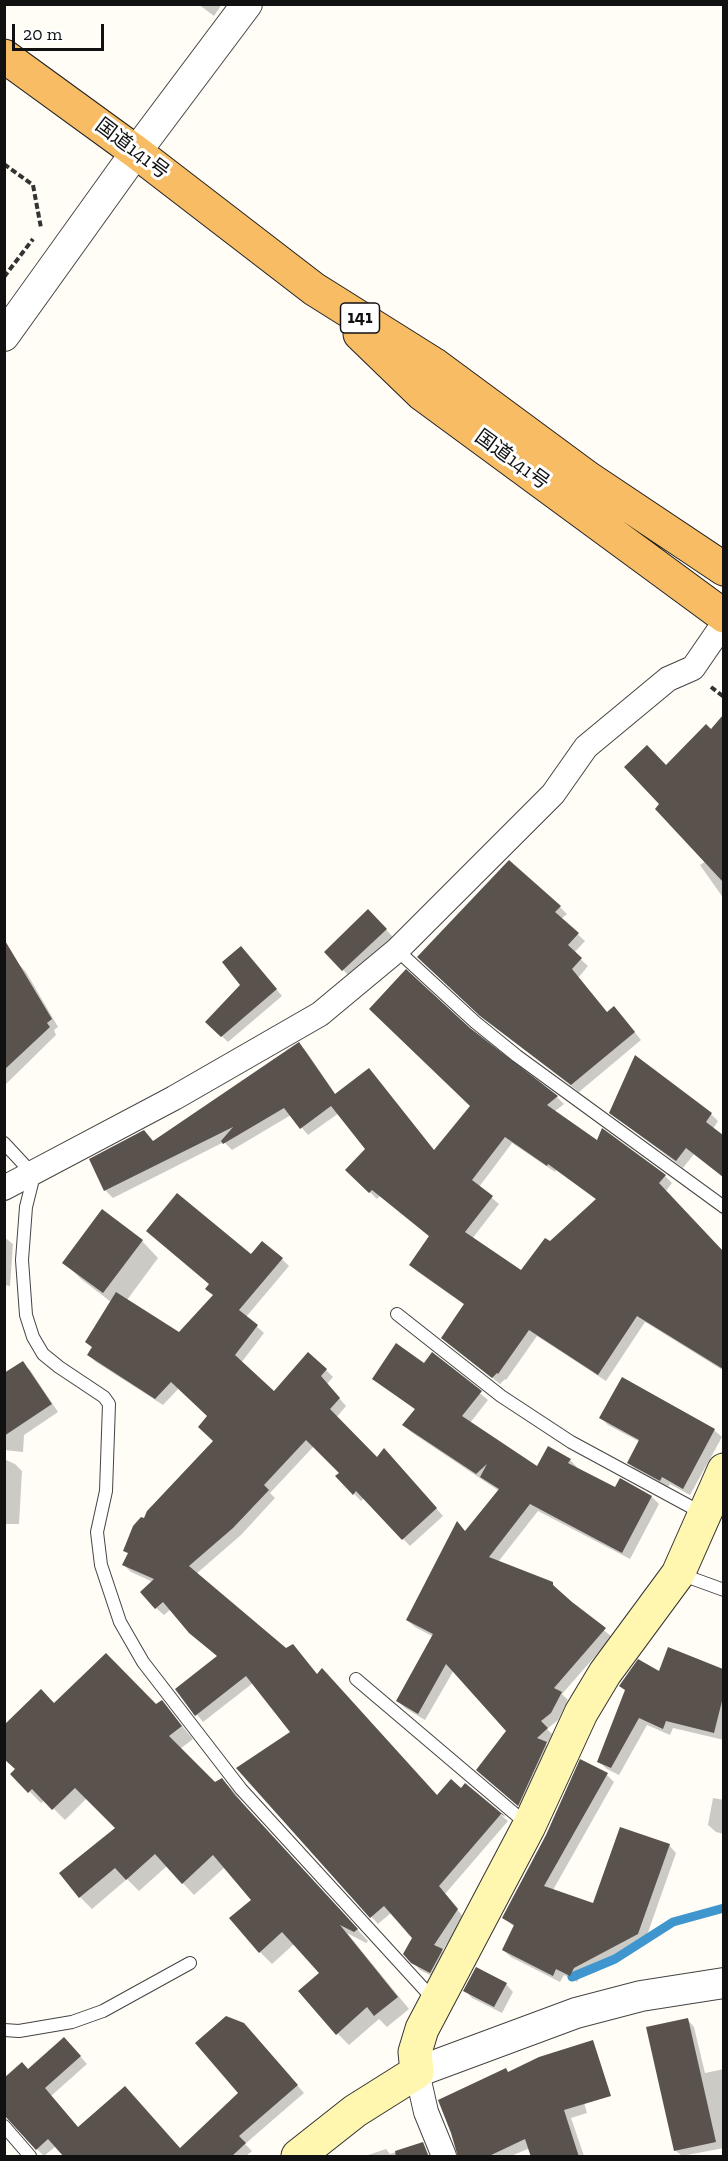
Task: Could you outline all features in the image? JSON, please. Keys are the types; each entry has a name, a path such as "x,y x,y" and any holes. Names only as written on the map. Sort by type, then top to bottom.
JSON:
{"highway":[{"name":"国道141号","path":"4,56 136,152 314,289 435,365 588,478 723,569"},
{"name":"国道141号","path":"314,289 422,394 723,616"}],"main road":[{"path":"298,2157 355,2111 417,2072 415,2052 422,2029 529,1826 581,1713 599,1683 678,1574 723,1470"}],"street":[{"path":"4,336 136,152 247,4"},
{"path":"4,1188 174,1098 320,1014 397,950 553,794 586,747 668,679 693,669 723,623"},
{"path":"444,2157 426,2112 417,2072 576,2013 641,1996 723,1983"}],"lane":[{"path":"397,950 517,1056 723,1207"},
{"path":"4,1143 31,1172 32,1183 26,1207 22,1260 26,1315 33,1337 43,1354 104,1397 109,1404 106,1491 97,1532 101,1565 120,1622 143,1662 242,1789 437,2002"},
{"path":"397,1314 501,1396 571,1442 705,1514"},
{"path":"678,1574 723,1590"},
{"path":"356,1679 529,1826"},
{"path":"4,2030 20,2031 72,2022 103,2011 190,1963"},
{"path":"4,2126 30,2157"}],"path":[{"path":"4,164 33,185 42,226 4,277"},
{"path":"711,687 723,697"}],"building":[{"path":"723,715 723,882 655,809 659,804 624,767 647,745 666,765 706,724 711,729"},
{"path":"509,860 561,906 555,912 579,933 568,945 582,958 572,969 607,1012 614,1006 635,1032 571,1085 480,1016 417,957"},
{"path":"368,909 387,929 342,971 324,952"},
{"path":"4,939 52,1019 47,1023 50,1027 4,1070"},
{"path":"241,946 277,989 221,1037 205,1022 240,985 222,962"},
{"path":"406,969 470,1028 558,1096 547,1105 597,1140 602,1128 666,1175 659,1183 723,1251 723,1369 637,1316 598,1375 529,1330 498,1374 492,1378 441,1338 464,1304 409,1265 429,1236 372,1190 369,1193 345,1170 365,1149 331,1106 300,1129 284,1108 223,1144 221,1141 233,1127 104,1191 89,1159 144,1130 153,1141 299,1042 335,1094 369,1068 434,1150 470,1106 369,1009","holes":["505,1137 547,1166 548,1164 596,1199 550,1241 545,1238 521,1270 465,1232 493,1196 472,1180"]},
{"path":"635,1055 712,1113 706,1122 723,1135 723,1177 686,1148 676,1161 609,1113"},
{"path":"177,1193 251,1254 262,1241 283,1258 239,1310 258,1325 235,1355 274,1391 308,1352 327,1369 321,1376 340,1398 330,1409 377,1457 384,1448 437,1508 402,1540 356,1491 353,1495 335,1476 339,1473 306,1440 264,1485 269,1490 233,1528 189,1566 286,1648 293,1644 317,1674 322,1668 437,1795 451,1779 461,1788 465,1783 506,1817 501,1814 439,1886 458,1909 434,1945 443,1949 430,1973 411,1963 403,1954 412,1938 384,1906 370,1918 236,1768 290,1732 246,1676 195,1716 175,1689 217,1656 189,1633 163,1602 155,1609 140,1592 154,1579 122,1565 128,1553 123,1551 133,1526 141,1517 144,1518 147,1511 213,1441 198,1427 207,1416 171,1382 155,1399 87,1355 92,1347 85,1342 116,1292 179,1332 213,1295 205,1289 209,1284 146,1231"},
{"path":"102,1209 143,1240 103,1293 62,1263"},
{"path":"396,1343 424,1363 432,1352 482,1391 462,1416 537,1466 548,1446 571,1459 568,1463 615,1487 620,1478 652,1496 622,1553 530,1504 489,1557 553,1582 553,1585 572,1602 606,1628 554,1688 562,1692 551,1713 541,1721 548,1728 537,1738 547,1742 518,1806 476,1770 506,1731 446,1664 418,1714 396,1701 433,1634 406,1620 457,1521 465,1531 499,1489 480,1477 487,1464 476,1474 402,1425 415,1409 372,1379"},
{"path":"23,1361 52,1404 4,1436 4,1373"},
{"path":"622,1377 715,1429 683,1489 662,1477 660,1481 627,1463 639,1440 599,1418"},
{"path":"668,1647 723,1669 723,1697 714,1733 666,1721 663,1729 639,1718 611,1768 597,1762 625,1690 619,1686 638,1659 659,1671"},
{"path":"106,1653 156,1704 162,1700 182,1726 169,1736 215,1782 222,1778 358,1929 354,1932 340,1925 398,1997 374,2016 367,2007 336,2035 298,1991 319,1973 282,1932 259,1953 229,1918 251,1900 213,1855 182,1884 155,1854 126,1880 115,1868 79,1898 59,1873 115,1828 75,1788 52,1810 32,1789 28,1793 10,1774 15,1769 4,1759 4,1725 41,1689 54,1703"},
{"path":"580,1759 608,1773 544,1886 593,1903 620,1827 670,1844 638,1934 574,1968 570,1976 556,1969 553,1976 502,1950 514,1925 502,1918 546,1835"},
{"path":"476,1967 507,1983 494,2007 463,1991"},
{"path":"226,2016 244,2023 298,2085 239,2136 246,2143 231,2157 64,2157 48,2139 36,2150 4,2115 4,2078 22,2062 28,2069 64,2037 81,2056 45,2088 78,2127 125,2086 180,2148 238,2093 195,2043"},
{"path":"688,2018 716,2142 674,2151 646,2027"},
{"path":"593,2040 611,2096 564,2110 579,2157 531,2157 525,2139 487,2157 458,2157 438,2100 506,2068 508,2072 539,2057"},
{"path":"423,2142 429,2157 396,2157 395,2151"}],"waterway":[{"path":"572,1977 615,1959 673,1922 724,1908"}]}
